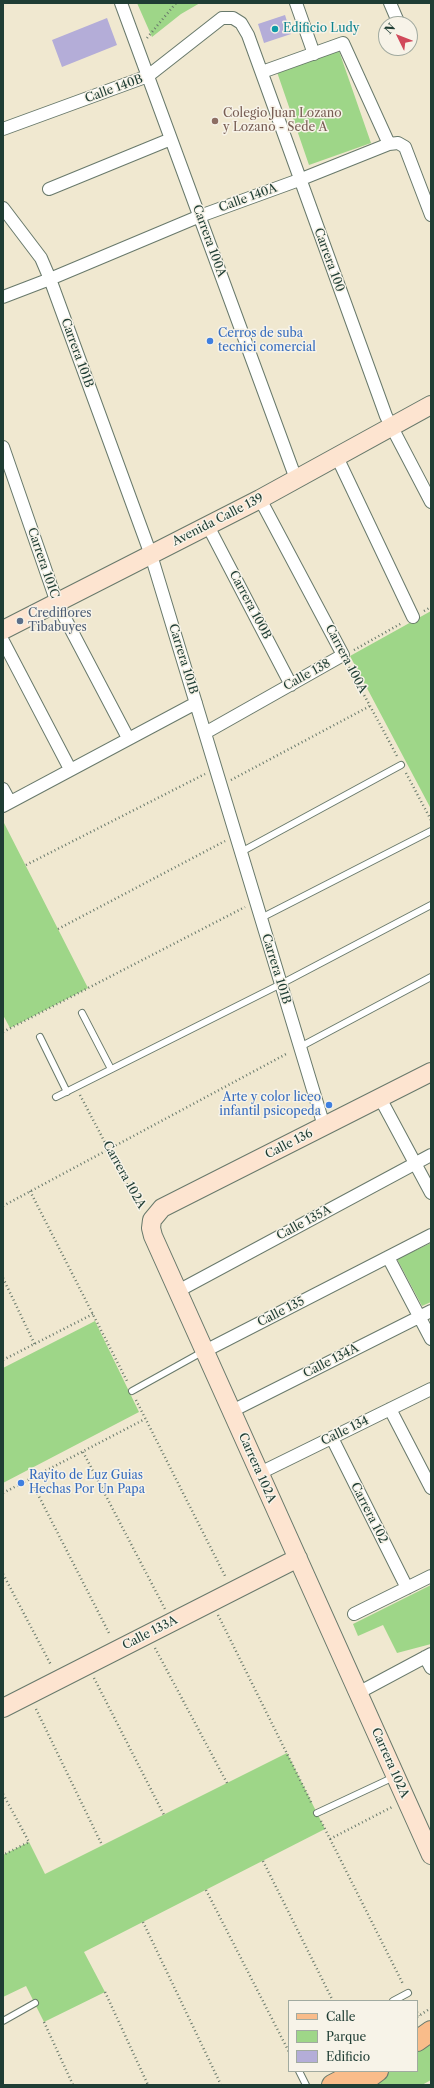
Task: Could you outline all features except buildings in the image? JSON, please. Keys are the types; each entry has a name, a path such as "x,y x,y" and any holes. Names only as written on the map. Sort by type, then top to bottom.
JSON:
{"main road":[{"path":"332,2085 357,2072"},
{"path":"359,2085 377,2072"}],"street":[{"name":"Carrera 100A","path":"121,3 296,479"},
{"path":"296,3 314,54"},
{"path":"390,3 396,16"},
{"name":"Calle 140B","path":"3,129 148,76 211,24 222,18 233,18"},
{"name":"Carrera 100","path":"233,18 241,23 248,35 299,180 391,427 431,502"},
{"path":"262,72 343,43 389,144 398,143 405,147 431,215"},
{"path":"49,189 171,139"},
{"name":"Calle 140A","path":"3,296 50,279 200,216 299,180 389,144"},
{"name":"Carrera 101B","path":"3,208 41,258 50,279 151,555 324,1126"},
{"name":"Avenida Calle 139","path":"3,630 260,499 431,405"},
{"name":"Carrera 101C","path":"3,447 57,603 128,738"},
{"path":"336,457 413,617"},
{"name":"Carrera 100A","path":"260,499 343,655"},
{"name":"Carrera 100B","path":"208,526 291,685"},
{"path":"3,641 70,769"},
{"name":"Calle 138","path":"205,733 343,655"},
{"path":"3,789 6,804 196,703"},
{"name":"Calle 136","path":"152,1220 162,1208 431,1072"},
{"path":"380,1098 431,1193"},
{"name":"Calle 135A","path":"178,1291 431,1156"},
{"name":"Carrera 102A","path":"152,1220 151,1228 153,1236 431,1854"},
{"name":"Calle 135","path":"205,1351 431,1235"},
{"path":"388,1257 431,1339"},
{"name":"Calle 134A","path":"232,1411 431,1311"},
{"name":"Calle 134","path":"260,1473 431,1389"},
{"path":"390,1409 431,1488"},
{"name":"Carrera 102","path":"332,1438 407,1588"},
{"name":"Calle 133A","path":"3,1708 298,1558"},
{"path":"354,1614 431,1576"},
{"path":"358,1693 428,1656 431,1668"}],"lane":[{"path":"241,852 401,765"},
{"path":"261,918 431,831"},
{"path":"56,1097 281,984 431,905"},
{"path":"300,1047 431,977"},
{"path":"82,1014 111,1069"},
{"path":"40,1037 67,1092"},
{"name":"Calle 135","path":"132,1391 205,1351"},
{"path":"317,1813 396,1776"},
{"path":"396,2000 408,1993"},
{"path":"3,2020 35,2003"},
{"path":"300,2072 306,2085"}],"path":[{"path":"138,50 176,3"},
{"name":"Calle 138","path":"343,655 431,607"},
{"name":"Carrera 100A","path":"343,655 431,820"},
{"path":"221,786 370,706"},
{"path":"26,865 216,769"},
{"path":"58,929 236,835"},
{"path":"3,1032 256,901"},
{"path":"3,1206 300,1047"},
{"name":"Carrera 102A","path":"75,1087 139,1207 152,1220"},
{"path":"30,1191 232,1591"},
{"path":"3,1278 35,1344"},
{"path":"3,1360 92,1314"},
{"path":"3,1493 145,1419"},
{"path":"83,1452 172,1622"},
{"path":"30,1479 117,1650"},
{"path":"3,1574 58,1680"},
{"path":"211,1602 408,1993"},
{"path":"147,1634 227,1783"},
{"path":"87,1665 164,1815"},
{"path":"29,1695 102,1845"},
{"path":"3,1794 29,1842 3,1855"},
{"path":"330,1839 406,1799"},
{"path":"263,1861 332,2000"},
{"path":"206,1890 288,2050"},
{"path":"143,1922 221,2085"},
{"path":"105,1992 148,2085"},
{"path":"421,2030 431,2008"},
{"path":"418,2016 421,2030"},
{"path":"44,2022 73,2085"}],"green space":[{"path":"137,3 200,3 181,14 152,37"},
{"path":"339,51 371,143 309,165 277,72"},
{"path":"431,611 431,809 350,656"},
{"path":"3,821 88,988 10,1028 3,1015"},
{"path":"431,1243 431,1302 422,1306 397,1259"},
{"path":"95,1321 139,1412 3,1483 3,1368"},
{"path":"431,1585 431,1644 397,1653 383,1625 358,1636 353,1624"},
{"path":"287,1753 325,1829 84,1952 105,1992 44,2022 26,1986 3,1997 3,1855 29,1842 45,1874"},
{"path":"431,2040 431,2080 422,2085 371,2085 389,2072 418,2072 418,2049"}],"place":[{"name":"Edificio Ludy","path":"275,29"},
{"name":"Colegio Juan Lozano y Lozano - Sede A","path":"215,121"},
{"name":"Cerros de suba tecnici comercial","path":"210,341"},
{"name":"Crediflores Tibabuyes","path":"20,621"},
{"name":"Arte y color liceo infantil psicopeda","path":"329,1105"},
{"name":"Rayito de Luz Guias Hechas Por Un Papa","path":"21,1483"}]}
